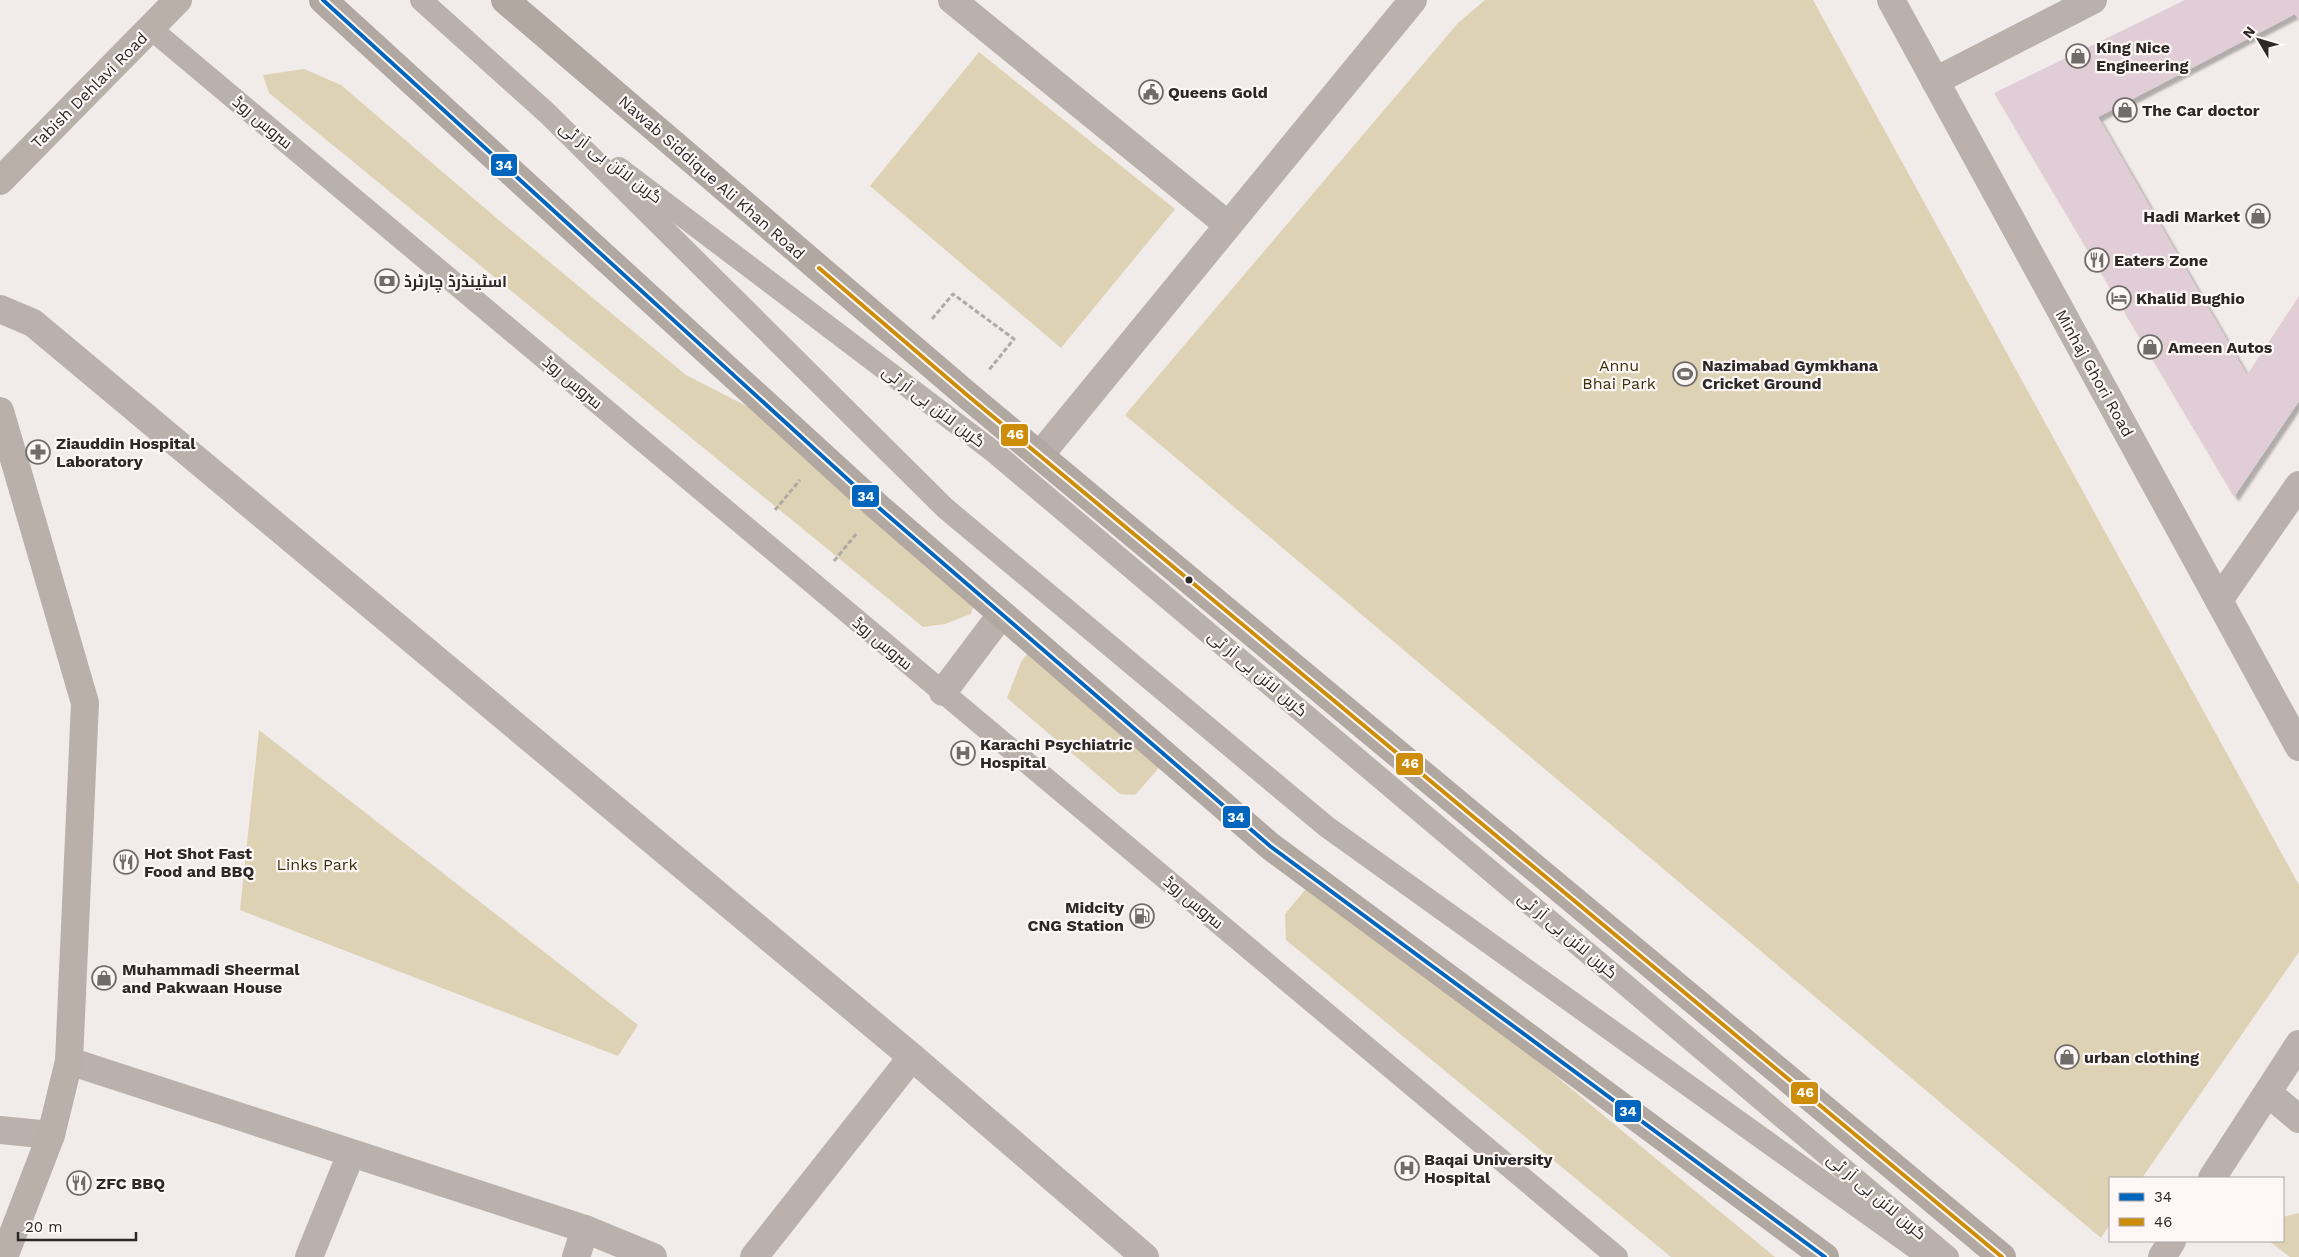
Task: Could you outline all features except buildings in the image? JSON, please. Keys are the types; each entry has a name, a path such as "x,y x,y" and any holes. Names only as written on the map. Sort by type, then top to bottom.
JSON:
{"main road":[{"path":"323,0 878,507 1270,846 1825,1257"},
{"name":"Nawab Siddique Ali Khan Road","path":"505,0 1040,455 2002,1257"}],"street":[{"path":"952,0 1228,226"},
{"path":"1040,455 1413,0"},
{"name":"Minhaj Ghori Road","path":"1891,0 2299,747"},
{"path":"1935,81 2093,0"},
{"name":"Tabish Dehlavi Road","path":"0,181 150,28 174,1"},
{"path":"0,309 33,323 912,1058 1145,1257"},
{"path":"0,411 85,704 70,1061 51,1134 4,1257"},
{"path":"2219,600 2299,485"},
{"path":"943,692 1001,615"},
{"path":"2213,1177 2299,1044"},
{"path":"754,1257 912,1058"},
{"path":"70,1061 585,1229 653,1257"},
{"path":"2268,1093 2299,1119"},
{"path":"0,1130 51,1134"},
{"path":"309,1257 351,1154"},
{"path":"576,1257 585,1229"},
{"path":"2162,1257 2171,1242"}],"lane":[{"name":"گرین لائن بی آر ٹی","path":"421,0 548,114 945,508 1327,827 1928,1257"},
{"name":"سروس روڈ","path":"150,28 1617,1257"},
{"name":"گرین لائن بی آر ٹی","path":"548,114 994,452 1948,1257"}],"path":[{"path":"953,294 1014,339"},
{"path":"814,585 878,507"}],"green space":[{"name":"Annu Bhai Park","path":"1485,0 1813,0 2299,885 2299,952 2143,1177 2109,1177 2109,1226 2101,1238 1125,415 1458,23"},
{"path":"979,52 1175,209 1061,348 870,186"},
{"path":"304,69 341,85 501,222 686,375 754,410 978,588 971,614 945,624 923,627 269,93 263,75"},
{"path":"1038,640 1173,752 1135,795 1120,794 1007,698 1021,662"},
{"name":"Links Park","path":"259,730 638,1025 618,1056 240,910"},
{"path":"1328,888 1775,1257 1671,1257 1286,940 1285,914 1306,889"},
{"path":"2299,1213 2299,1257 2290,1257 2270,1242 2284,1242 2284,1217"}],"transit line":[{"name":"34","path":"323,0 878,507 1270,846 1825,1257"},
{"name":"46","path":"819,268 967,395 2002,1257"}],"place":[{"name":"King Nice Engineering","path":"2078,56"},
{"name":"Queens Gold","path":"1151,92"},
{"name":"The Car doctor","path":"2125,110"},
{"name":"Hadi Market","path":"2258,216"},
{"name":"Eaters Zone","path":"2097,260"},
{"name":"اسٹینڈرڈ چارٹرڈ","path":"387,281"},
{"name":"Khalid Bughio","path":"2119,298"},
{"name":"Ameen Autos","path":"2150,347"},
{"name":"Nazimabad Gymkhana Cricket Ground","path":"1685,374"},
{"name":"Ziauddin Hospital Laboratory","path":"38,452"},
{"name":"Karachi Psychiatric Hospital","path":"963,753"},
{"name":"Hot Shot Fast Food and BBQ","path":"126,862"},
{"name":"Midcity CNG Station","path":"1142,916"},
{"name":"Muhammadi Sheermal and Pakwaan House","path":"104,978"},
{"name":"urban clothing","path":"2067,1057"},
{"name":"Baqai University Hospital","path":"1407,1168"},
{"name":"ZFC BBQ","path":"79,1183"}]}
